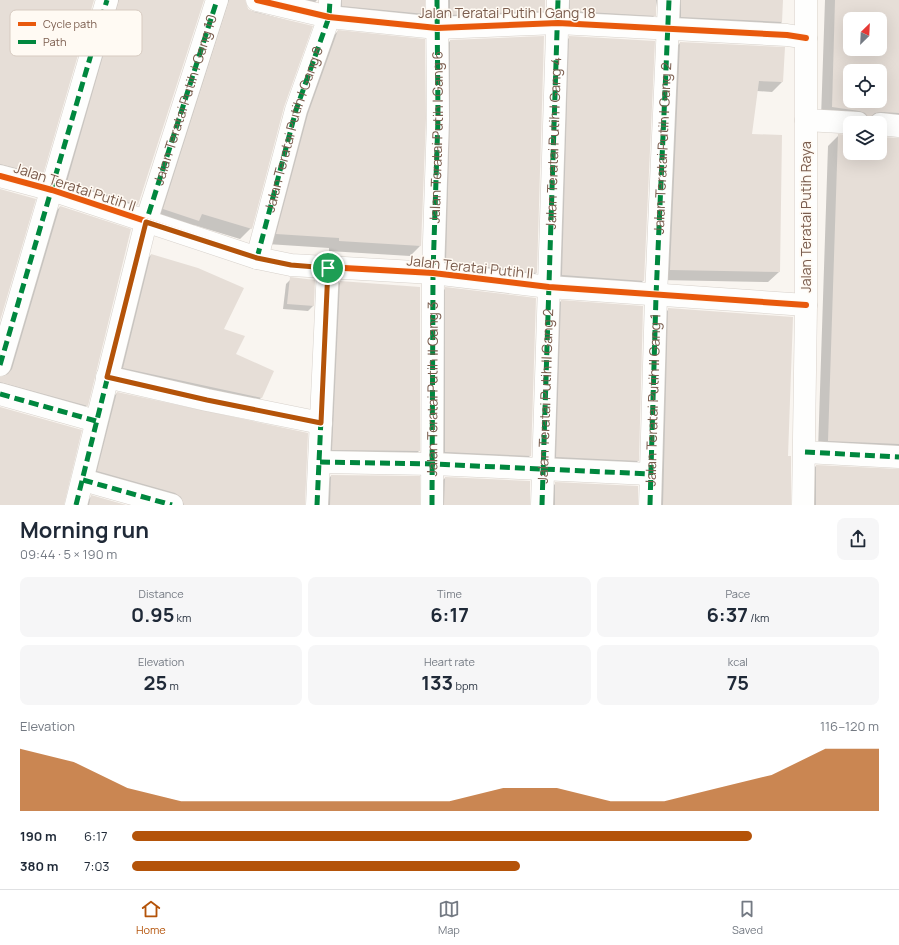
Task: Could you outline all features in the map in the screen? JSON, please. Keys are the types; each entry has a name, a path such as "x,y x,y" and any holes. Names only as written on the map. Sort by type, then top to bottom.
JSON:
{"street":[{"path":"105,10 108,0"},
{"name":"Jalan Teratai Putih I Gang 10","path":"76,505 146,222 217,0"},
{"name":"Jalan Teratai Putih I Gang 18","path":"257,0 329,9 437,28 558,23 669,28 806,38"},
{"name":"Jalan Teratai Putih I Gang 6","path":"433,274 438,118 437,0"},
{"name":"Jalan Teratai Putih I Gang 4","path":"549,287 558,0"},
{"name":"Jalan Teratai Putih I Gang 2","path":"656,296 669,28 669,0"},
{"name":"Jalan Teratai Putih Raya","path":"803,505 805,452 806,305 806,0"},
{"name":"Jalan Teratai Putih I Gang 8","path":"257,258 296,110 329,9"},
{"path":"0,365 91,56"},
{"path":"806,120 843,122"},
{"path":"887,125 899,126"},
{"name":"Jalan Teratai Putih II","path":"0,176 52,190 257,258 291,265 433,274 549,287 656,296 806,305"},
{"path":"316,505 320,462 328,268"},
{"name":"Jalan Teratai Putih II Gang 3","path":"432,505 433,274"},
{"name":"Jalan Teratai Putih II Gang 2","path":"542,505 549,287"},
{"name":"Jalan Teratai Putih II Gang 1","path":"650,505 656,296"},
{"path":"107,377 207,400 321,423"},
{"path":"0,394 96,421"},
{"path":"805,452 899,458"},
{"path":"320,462 433,464 650,474"},
{"path":"83,480 172,505"}],"building":[{"path":"0,0 94,0 91,10 10,10 10,56 78,56 43,175 0,164"},
{"path":"119,0 204,0 138,205 67,182 103,56 142,56 142,10 116,10"},
{"path":"229,0 245,0 248,9 254,12 313,26 284,107 252,229 202,214 199,221 163,209"},
{"path":"342,0 425,0 425,14 342,6"},
{"path":"450,0 545,0 545,11 450,15"},
{"path":"570,0 656,0 656,16 570,11"},
{"path":"681,0 783,0 782,22 681,17"},
{"path":"835,0 899,0 899,113 881,112 867,116 865,113 832,107"},
{"path":"338,30 425,39 426,118 421,246 339,241 339,238 276,234 308,114"},
{"path":"544,36 537,273 446,262 450,118 450,40"},
{"path":"569,36 655,41 644,281 562,275"},
{"path":"680,42 785,47 783,82 759,81 752,134 782,135 780,272 670,270"},
{"path":"838,134 843,134 843,160 887,160 887,137 899,138 899,444 828,441"},
{"path":"0,189 36,199 0,321"},
{"path":"60,206 131,229 88,406 0,382 0,377 8,374 12,369"},
{"path":"151,254 198,268 244,288 224,329 245,336 236,354 274,371 262,398 123,368"},
{"path":"290,277 315,280 314,306 287,304"},
{"path":"340,281 420,287 420,451 332,450"},
{"path":"445,287 536,298 531,456 445,452"},
{"path":"561,300 643,306 639,461 556,457"},
{"path":"668,308 793,317 788,456 791,456 791,505 663,505"},
{"path":"117,392 308,433 305,505 184,505 181,497 175,493 97,471"},
{"path":"0,407 82,430 64,505 0,505"},
{"path":"816,465 899,469 899,505 816,505"},
{"path":"331,475 420,476 420,505 330,505"},
{"path":"445,477 530,481 530,505 444,505"},
{"path":"555,482 638,486 638,505 555,505"},
{"path":"91,495 126,505 89,505"}],"marked path":[{"path":"104,10 107,0"},
{"path":"76,505 146,222 217,0"},
{"path":"257,258 296,110 329,17 330,0"},
{"path":"432,505 433,273 438,118 437,0"},
{"path":"542,505 558,0"},
{"path":"650,505 656,296 669,0"},
{"path":"0,365 91,56"},
{"path":"317,505 328,268"},
{"path":"107,377 207,400 321,423"},
{"path":"0,394 96,421"},
{"path":"805,452 899,457"},
{"path":"320,462 433,464 650,474"},
{"path":"83,480 172,505"}],"cycle path":[{"path":"257,0 329,17 437,28 558,23 787,35 806,38"},
{"path":"0,176 52,190 257,258 291,265 433,273 549,287 806,305"}],"route":[{"path":"146,222 257,258 291,265 328,268 321,423 207,400 107,377 146,222"}]}
